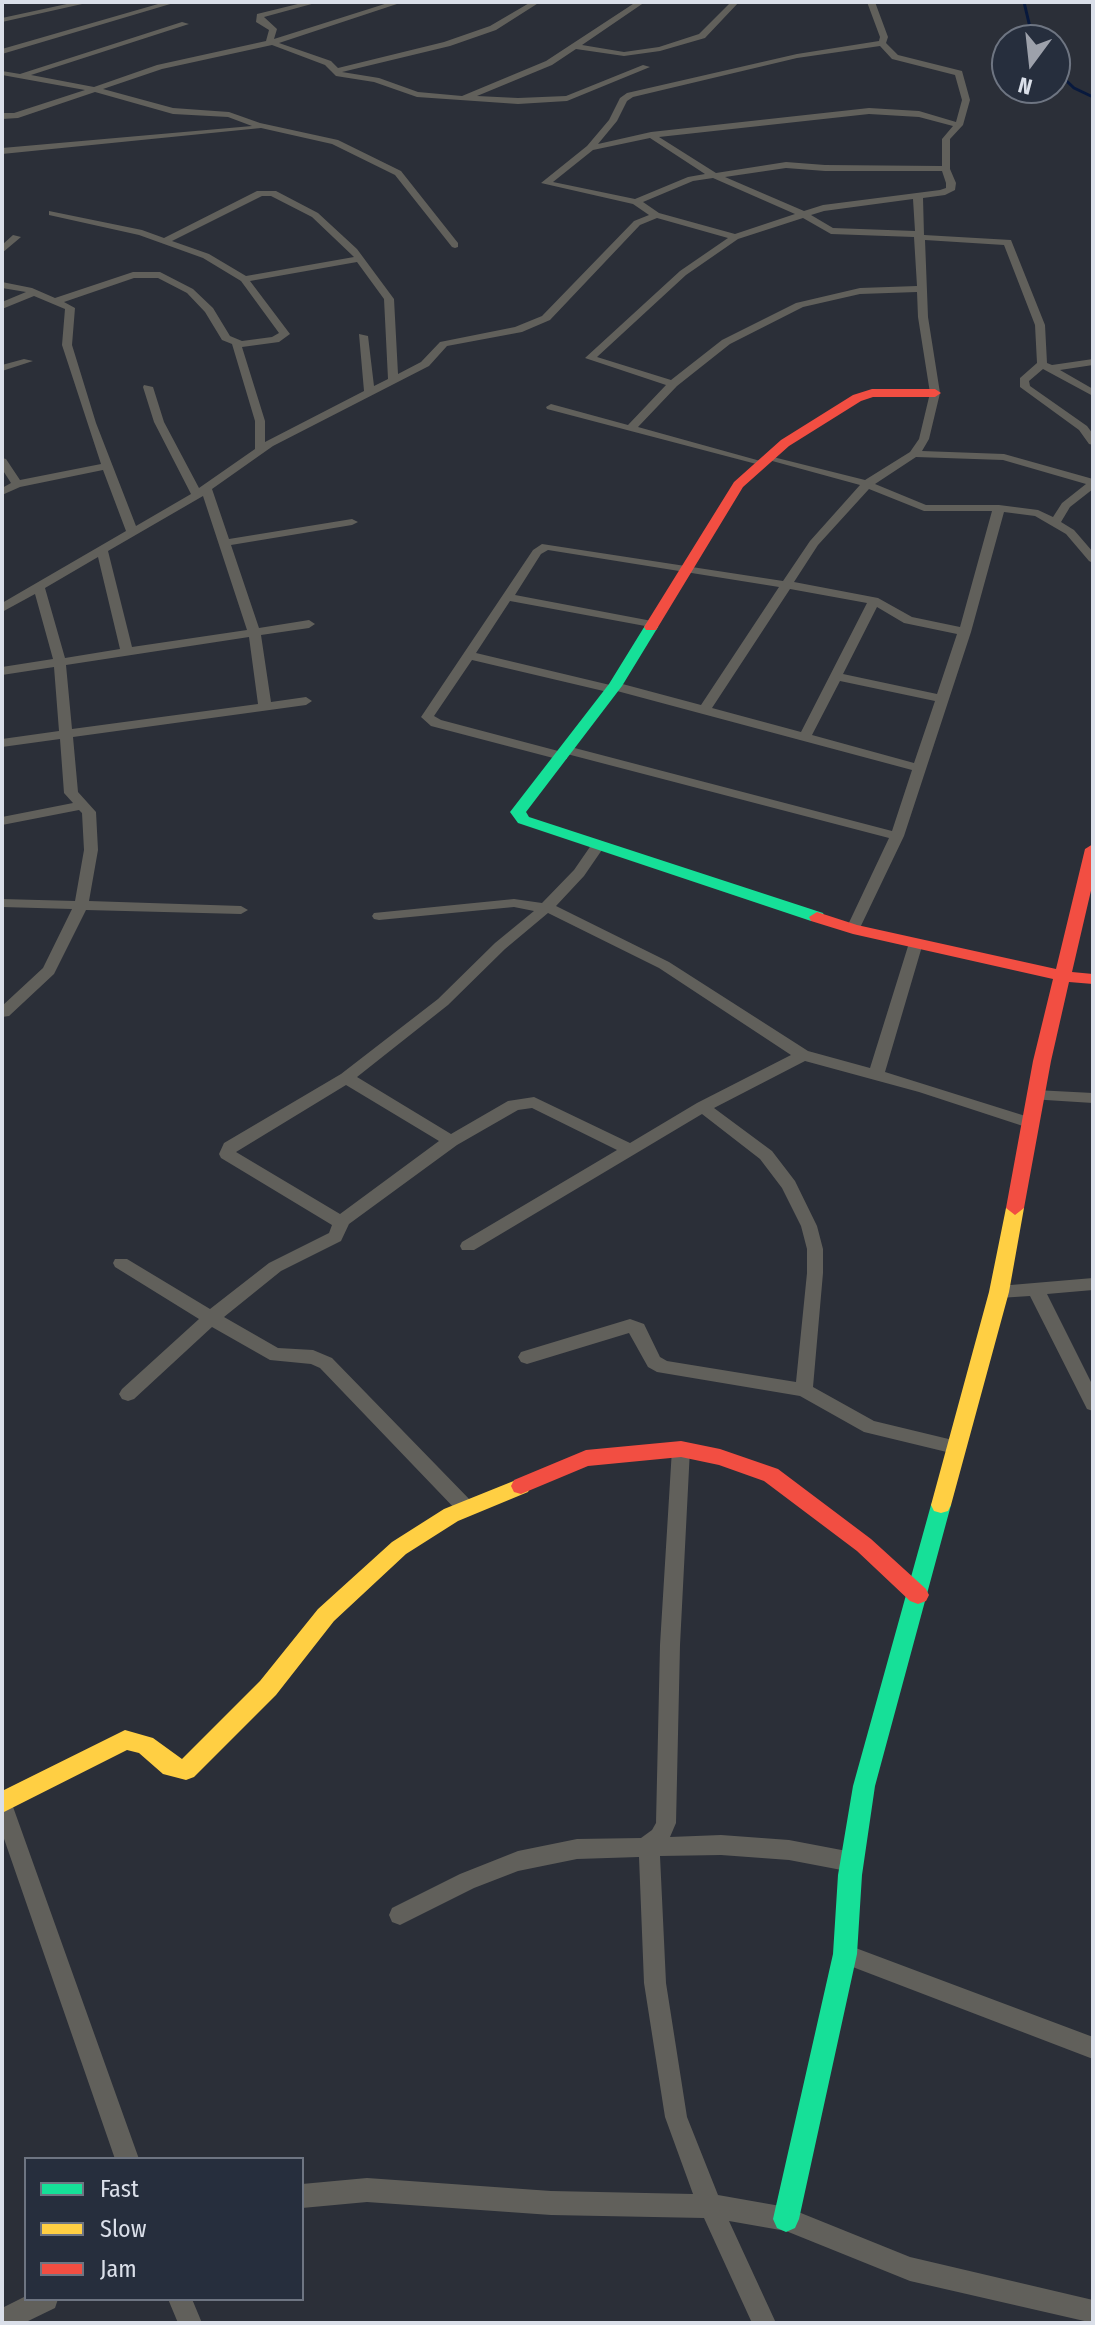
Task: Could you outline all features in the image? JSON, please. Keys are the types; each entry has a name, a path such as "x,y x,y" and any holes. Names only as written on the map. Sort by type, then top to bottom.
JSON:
{"street":[{"path":"2,20 87,2"},
{"path":"2,52 173,2"},
{"path":"269,43 273,29 259,20 260,16 315,2"},
{"path":"2,116 15,116 90,88 194,58 336,25 399,2"},
{"path":"334,72 447,44 493,28 536,2"},
{"path":"466,98 549,63 641,2"},
{"path":"575,46 624,54 660,49 702,36 735,2"},
{"path":"871,2 884,37 882,43"},
{"path":"2,11 15,6"},
{"path":"2,11 36,26"},
{"path":"19,76 185,24"},
{"path":"47,30 58,35"},
{"path":"269,43 319,58 328,63 334,72 376,80 417,94 466,98 518,101 567,98 646,67"},
{"path":"673,384 590,358 683,273 735,237 803,214 854,202 918,198 950,190 946,139 959,125 966,100 958,71 901,60 882,43"},
{"path":"735,237 656,215 636,202 546,184 590,148 613,121 623,100 630,95 797,56 882,43"},
{"path":"2,73 90,88 173,111 229,115 324,139 383,162 410,185 455,245"},
{"path":"590,148 651,135 869,111 932,117 959,125"},
{"path":"2,151 267,127"},
{"path":"651,135 711,174 803,214 831,231 1008,242 1040,325 1048,366 1093,393"},
{"path":"636,202 669,186 711,174 786,165 946,169"},
{"path":"164,241 260,193 273,193 315,215 361,259 389,299 393,380"},
{"path":"706,708 814,543 867,484 914,454 924,439 935,393 921,289 918,198"},
{"path":"52,213 104,222 206,256 244,279 285,334 275,340 238,343 226,338 209,310 190,291 160,275 133,275 59,300"},
{"path":"2,608 202,492 260,450 425,364 451,341 518,330 546,318 637,223 656,215"},
{"path":"2,250 16,237"},
{"path":"244,279 361,259"},
{"path":"2,285 59,300 71,312 67,345 132,531"},
{"path":"632,427 673,384 726,342 811,301 860,291 921,289"},
{"path":"2,306 35,292"},
{"path":"363,336 369,392"},
{"path":"238,343 260,421 260,450"},
{"path":"2,368 28,361"},
{"path":"1093,362 1048,366 1024,380 1025,387 1083,428 1093,442"},
{"path":"148,387 159,422 202,492 225,543 254,632 265,707"},
{"path":"935,393 872,393 857,398 816,422 765,460 738,485 614,688 520,808 519,815 523,820 853,929 1062,976 1093,979"},
{"path":"551,407 867,484 924,508 999,508 1038,513 1056,521 1089,546 1093,559"},
{"path":"914,454 1004,457 1093,483"},
{"path":"2,461 17,484"},
{"path":"2,492 17,484 107,466"},
{"path":"1056,521 1066,505 1093,483"},
{"path":"853,929 897,836 965,632 999,508"},
{"path":"225,543 352,522"},
{"path":"897,836 428,719 428,714 537,552 546,546 874,601 908,620 965,632"},
{"path":"102,549 126,649"},
{"path":"4,1013 49,971 82,903 92,823 71,793 60,662 39,586"},
{"path":"508,597 652,625"},
{"path":"805,737 874,601"},
{"path":"2,671 126,649 309,624"},
{"path":"468,655 706,708 918,768"},
{"path":"838,677 943,699"},
{"path":"2,743 306,701"},
{"path":"2,821 82,805"},
{"path":"343,1220 332,1219 269,1178 235,1162 227,1150 346,1078 443,1002 500,946 547,907 579,873 599,844"},
{"path":"786,2219 845,1954 852,1862 864,1786 999,1292 1029,1123 1062,976 1088,888 1093,849"},
{"path":"2,903 241,910"},
{"path":"379,916 514,903 547,907 664,965 803,1055 1029,1123"},
{"path":"876,1075 916,943"},
{"path":"468,1246 703,1107 803,1055"},
{"path":"346,1078 451,1141"},
{"path":"1035,1095 1093,1098"},
{"path":"128,1394 211,1318 275,1267 335,1237 343,1220 451,1141 514,1105 534,1102 630,1150"},
{"path":"703,1107 766,1155 789,1185 809,1226 815,1249 815,1273 804,1390"},
{"path":"121,1263 276,1355 313,1357 326,1363 466,1508"},
{"path":"999,1292 1093,1284"},
{"path":"1035,1288 1093,1404"},
{"path":"527,1357 630,1326 638,1329 654,1362 663,1367 804,1390 870,1427 955,1447"},
{"path":"126,2157 2,1803 125,1740 145,1745 171,1767 186,1770 268,1688 336,1606 399,1548 466,1508 586,1458 681,1449 720,1457 771,1475 864,1545 918,1595"},
{"path":"649,1844 660,1837 666,1823 670,1645 681,1449"},
{"path":"400,1915 467,1881 518,1861 577,1849 649,1844 789,1850 852,1862"},
{"path":"649,1844 655,1983 676,2117 700,2183 764,2323"},
{"path":"845,1954 1093,2048"},
{"path":"304,2196 367,2190 551,2203 713,2206 786,2219 910,2269 1093,2312"},
{"path":"2,2321 42,2301"},
{"path":"181,2301 190,2323"}],"waterway":[{"path":"1024,2 1029,24"},
{"path":"1071,85 1093,97"}],"traffic: fast":[{"path":"651,627 615,686 518,812 523,820 817,917"},
{"path":"786,2219 845,1954 850,1875 864,1786 941,1505"}],"traffic: slow":[{"path":"941,1505 999,1292 1015,1208"},
{"path":"2,1803 125,1740 145,1745 171,1767 186,1770 268,1688 326,1615 399,1548 451,1515 521,1486"}],"traffic: jam":[{"path":"651,627 738,485 785,443 857,398 872,393 935,393"},
{"path":"1015,1208 1042,1061 1093,849"},
{"path":"817,917 853,929 1062,976 1093,979"},
{"path":"521,1486 586,1458 681,1449 720,1457 771,1475 864,1545 918,1595"}]}
